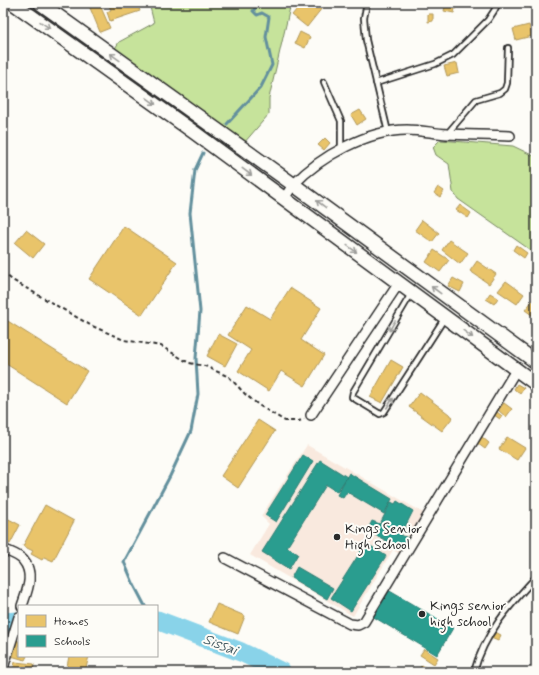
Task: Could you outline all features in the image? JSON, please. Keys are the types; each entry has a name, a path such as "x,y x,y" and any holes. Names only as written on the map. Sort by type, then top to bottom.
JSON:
{"street":[{"path":"13,3 195,133 536,384"},
{"path":"40,3 294,185 536,362"},
{"path":"284,199 294,185 309,171 341,150 362,140 388,132 407,130 447,134 510,136"},
{"path":"311,415 399,283"},
{"path":"225,558 350,624 358,625 364,622 516,370"},
{"path":"3,549 22,559 28,568 30,583 22,605"},
{"path":"3,668 18,620"}],"lane":[{"path":"367,3 364,18 366,40 388,132"},
{"path":"376,83 435,64 453,56 488,20 498,3"},
{"path":"447,134 476,100 500,93 505,89 507,82 508,48"},
{"path":"324,82 341,121 341,150"},
{"path":"411,292 353,392 352,397 380,414 384,412 445,317"},
{"path":"474,672 478,658 495,626 510,604 536,576"}],"path":[{"path":"3,272 12,280 90,325 124,340 161,346 189,363 205,366 229,377 246,395 260,406 286,421 299,421 311,415"}],"shaded area":[{"name":"Kings Senior High School","path":"307,445 427,515 403,556 393,550 353,616 250,555 269,524 261,516"}],"green space":[{"path":"149,3 291,3 269,98 269,114 244,143 114,50 119,42 154,23"},
{"path":"440,140 513,146 536,157 536,254 458,199 453,192 449,164 436,155 433,147"}],"building: Homes":[{"path":"88,3 99,3 110,28 100,32"},
{"path":"108,3 137,3 140,11 110,21 107,12 111,10"},
{"path":"302,3 326,3 307,27 292,15"},
{"path":"446,3 456,4 454,13 444,11"},
{"path":"428,14 433,14 433,21 428,22"},
{"path":"529,25 532,36 516,40 513,29"},
{"path":"300,32 310,37 305,48 295,43"},
{"path":"457,63 459,73 447,76 444,66"},
{"path":"360,110 366,119 357,125 351,115"},
{"path":"325,138 330,143 324,150 318,145"},
{"path":"438,187 444,191 440,197 434,193"},
{"path":"460,205 471,213 468,218 456,210"},
{"path":"422,220 439,233 432,242 415,230"},
{"path":"124,226 177,262 142,315 89,279"},
{"path":"26,230 44,244 33,258 15,243"},
{"path":"449,240 468,253 460,264 442,250"},
{"path":"516,245 527,253 524,258 513,250"},
{"path":"434,250 449,260 440,272 426,262"},
{"path":"477,261 496,274 489,284 470,271"},
{"path":"453,278 464,284 460,292 448,286"},
{"path":"506,281 524,294 517,304 498,291"},
{"path":"290,288 321,308 301,340 324,355 305,386 281,371 269,391 238,371 251,350 228,335 247,305 270,319"},
{"path":"490,293 498,298 494,304 486,299"},
{"path":"533,300 536,302 536,318 525,310"},
{"path":"3,318 87,371 67,403 3,362"},
{"path":"218,334 237,344 225,366 207,356"},
{"path":"391,360 403,367 382,403 370,397"},
{"path":"517,384 524,388 520,394 514,389"},
{"path":"420,392 453,417 442,431 409,407"},
{"path":"504,403 512,409 506,417 498,410"},
{"path":"497,412 502,416 500,419 494,415"},
{"path":"258,420 275,431 238,488 221,476"},
{"path":"482,437 489,443 485,449 477,443"},
{"path":"507,437 525,448 517,460 499,449"},
{"path":"45,505 74,521 53,561 44,557 42,560 31,554 33,551 23,546"},
{"path":"3,516 20,525 10,544 3,541"},
{"path":"217,604 245,616 238,634 209,622"},
{"path":"493,631 501,635 498,641 491,638"},
{"path":"16,640 18,641 18,657 26,657 25,660 11,656"},
{"path":"424,649 438,658 434,664 420,655"},
{"path":"69,657 89,657 85,672 66,672"},
{"path":"15,662 34,664 33,672 13,672"},
{"path":"422,665 431,672 417,672"},
{"path":"93,669 109,672 92,672"}],"building: Schools":[{"path":"303,455 313,461 276,522 265,515"},
{"path":"320,460 347,477 337,492 326,485 287,547 298,554 289,569 262,552"},
{"path":"349,473 392,499 384,514 347,492 343,498 337,495"},
{"path":"397,501 413,511 401,535 410,539 405,550 367,531 372,521 380,524 391,502 395,504"},
{"path":"366,543 386,556 351,611 331,598"},
{"path":"297,567 333,588 327,599 291,578"},
{"path":"388,590 453,628 437,655 372,616"}],"waterway":[{"path":"227,124 261,87 272,65 266,37 269,17 262,13 257,15 253,11 259,3"},
{"path":"144,605 124,562 170,476 191,431 198,394 196,358 200,311 190,213 195,170 203,153"},
{"name":"Sissai","path":"158,620 241,652 282,672"},
{"name":"Sissai","path":"3,622 18,621"}],"place":[{"name":"Kings Senior High School","path":"337,537"},
{"name":"Kings senior high school","path":"422,614"}]}
